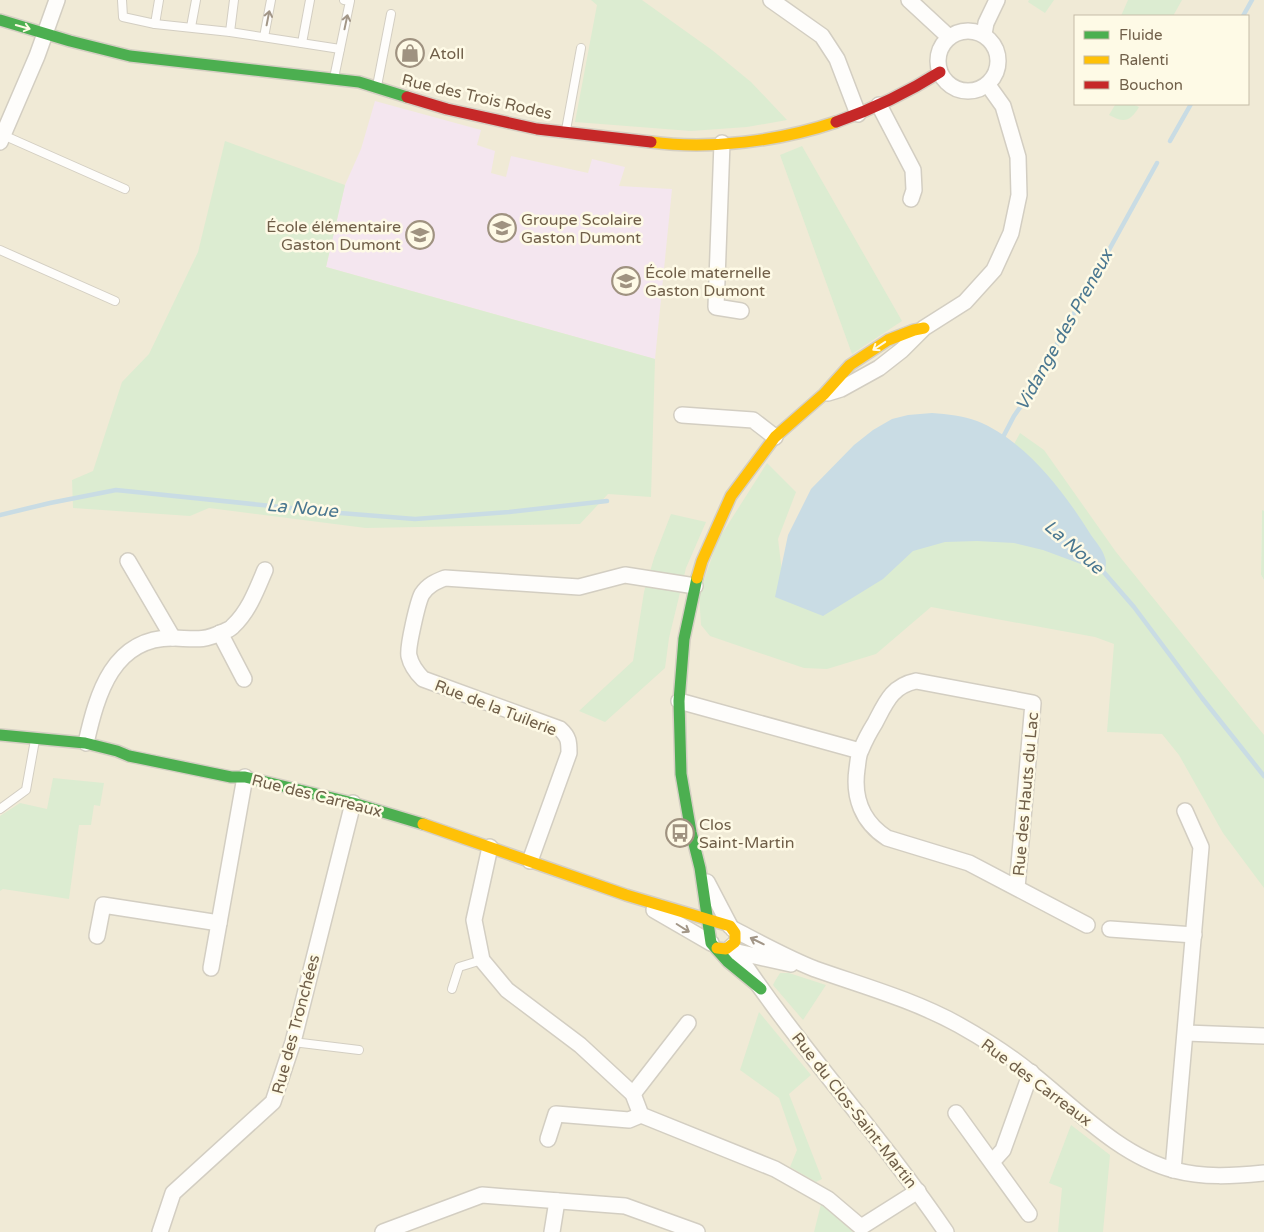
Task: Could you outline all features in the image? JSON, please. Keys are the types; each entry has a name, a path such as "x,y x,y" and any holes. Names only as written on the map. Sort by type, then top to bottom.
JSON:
{"street":[{"path":"1,139 45,34 57,0"},
{"path":"771,0 822,36 838,59 858,114"},
{"path":"909,0 949,37"},
{"path":"984,34 986,23 997,0"},
{"name":"Rue des Trois Rodes","path":"0,20 130,56 359,82 478,116 537,130 672,145 747,142 815,129 878,105 918,86 940,72"},
{"path":"966,30 984,34 992,40 999,58 995,75 988,85 974,91 954,88 940,72 938,63 942,44 957,32 966,30"},
{"path":"723,924 714,927 722,946 736,938 723,924 703,892 681,774 679,701 684,639 702,561 731,496 775,437 824,394 841,389 879,368 902,350 924,328 971,296 994,270 1011,233 1020,195 1018,157 1003,106 988,85"},
{"path":"878,105 913,170 914,190 911,199"},
{"path":"722,143 716,307 741,311"},
{"path":"682,416 753,420 775,437"},
{"path":"128,561 173,638"},
{"path":"86,743 97,699 116,663 123,656 140,646 160,639 201,640 210,638 233,627 251,603 265,570"},
{"name":"Rue de la Tuilerie","path":"530,861 569,754 569,741 566,734 560,730 423,679 416,671 408,655 421,595 432,583 445,578 579,587 625,575 695,586"},
{"path":"220,633 244,679"},
{"name":"Rue des Hauts du Lac","path":"1017,888 1033,703 916,681 898,688 886,701 860,751 855,788 867,819 887,838 969,863 1087,925"},
{"path":"679,701 860,751"},
{"name":"Rue des Carreaux","path":"0,735 86,743 121,751 129,756 138,758 231,777 245,777 414,820 626,895 723,924 812,968"},
{"path":"211,968 245,777"},
{"name":"Rue des Tronchées","path":"160,1232 173,1193 273,1102 293,1042 352,803"},
{"path":"1173,1170 1201,847 1185,811"},
{"path":"490,847 474,920 482,960 507,990 580,1045 633,1094 642,1115"},
{"path":"700,868 723,924"},
{"path":"684,911 698,902 703,892"},
{"name":"Rue des Carreaux","path":"626,895 722,946 812,968 912,1002 943,1017 993,1046 1031,1072 1081,1115 1145,1159 1173,1170 1222,1177 1264,1173"},
{"path":"97,936 103,905 219,923"},
{"path":"1110,929 1194,935"},
{"name":"Rue du Clos-Saint-Martin","path":"722,946 761,989 918,1191 946,1232"},
{"path":"761,989 762,978 766,971 778,961"},
{"path":"633,1094 688,1023"},
{"path":"1186,1033 1264,1036"},
{"path":"992,1162 1003,1150 1031,1072"},
{"path":"956,1113 1028,1214"},
{"path":"548,1140 556,1114 629,1120 642,1115 775,1169 828,1200 861,1226 918,1191"},
{"path":"383,1232 482,1195 625,1206 697,1232"},
{"path":"552,1232 557,1201"}],"lane":[{"path":"122,0 123,17 155,24 230,32 340,48"},
{"path":"155,24 159,0"},
{"path":"191,27 196,0"},
{"path":"230,32 234,0"},
{"path":"264,37 271,0"},
{"path":"302,43 310,0"},
{"path":"333,80 350,1 344,0"},
{"path":"376,88 391,14"},
{"path":"565,132 581,48"},
{"path":"1,139 125,189"},
{"path":"0,250 115,301"},
{"path":"0,808 26,790 35,738"},
{"path":"452,989 459,966 482,960"},
{"path":"293,1042 360,1050"}],"shaded area":[{"path":"0,0 1264,0 1264,511 1262,511 1261,575 1264,580 1264,1232 0,1232"},
{"name":"Groupe Scolaire Gaston Dumont","path":"375,101 481,130 477,145 495,151 491,173 506,177 511,156 588,173 592,159 625,167 619,186 672,189 655,359 326,267 345,185 361,149"}],"green space":[{"path":"591,0 642,0 712,50 751,82 787,120 747,127 691,131 575,122 597,5"},
{"path":"1029,0 1054,0 1045,13 1028,2"},
{"path":"1128,0 1182,0 1174,15 1121,15"},
{"path":"1115,105 1134,105 1139,107 1133,116 1126,120 1109,115"},
{"path":"225,141 345,185 326,267 655,359 651,497 608,494 580,524 366,528 209,508 190,516 73,508 72,480 93,471 122,382 149,354 198,252"},
{"path":"802,146 902,321 852,354 780,155"},
{"path":"1020,433 1044,450 1116,552 1264,735 1264,888 1223,833 1179,755 1162,734 1107,732 1114,644 1095,637 931,607 876,654 827,669 804,668 710,636 701,625 699,594 718,540 767,463 796,492 778,539 784,588 1006,459"},
{"path":"1262,510 1264,511 1264,580 1261,575"},
{"path":"671,514 706,522 686,568 669,638 665,668 605,722 579,711 633,661 644,592 654,558"},
{"path":"53,778 104,783 100,806 94,805 91,825 79,825 69,899 3,889 0,891 0,816 20,803 47,809"},
{"path":"780,973 789,973 826,985 803,1020 773,985"},
{"path":"759,1012 811,1075 789,1094 822,1179 816,1182 790,1167 797,1150 779,1098 740,1070"},
{"path":"1071,1125 1110,1155 1103,1232 1058,1232 1062,1188 1049,1183"},
{"path":"821,1204 853,1232 814,1232"}],"water":[{"path":"932,413 977,421 995,430 1027,454 1056,485 1103,552 1106,560 1105,573 1043,550 1014,543 945,542 913,551 883,579 823,616 775,597 788,535 811,489 854,445 873,430 892,419 908,415"}],"waterway":[{"name":"Vidange des Preneux","path":"1244,15 1252,0"},
{"name":"Vidange des Preneux","path":"1170,141 1190,105"},
{"name":"Vidange des Preneux","path":"1001,441 1014,416 1030,393 1157,163"},
{"name":"La Noue","path":"0,515 116,490 415,519 509,512 607,501"},
{"name":"La Noue","path":"1101,569 1134,607 1202,698 1264,776"}],"traffic: fast":[{"path":"0,20 70,41 130,56 359,82 407,97"},
{"path":"697,578 684,639 679,701 681,774 691,832 700,868 711,943 728,962 761,989"},
{"path":"0,735 85,743 129,756 231,777 245,777 353,803 423,824"}],"traffic: slow":[{"path":"651,142 697,145 745,142 792,134 836,122"},
{"path":"697,578 702,561 731,496 775,437 824,394 850,365 888,340 924,328"},
{"path":"423,824 626,895 730,926 735,933 735,942 726,949 717,948"}],"traffic: jam":[{"path":"836,122 890,100 940,72"},
{"path":"407,97 447,109 537,129 651,142"}],"place":[{"name":"Atoll","path":"410,53"},
{"name":"Groupe Scolaire Gaston Dumont","path":"502,228"},
{"name":"École élémentaire Gaston Dumont","path":"420,235"},
{"name":"École maternelle Gaston Dumont","path":"626,281"},
{"name":"Clos Saint-Martin","path":"680,833"}]}
